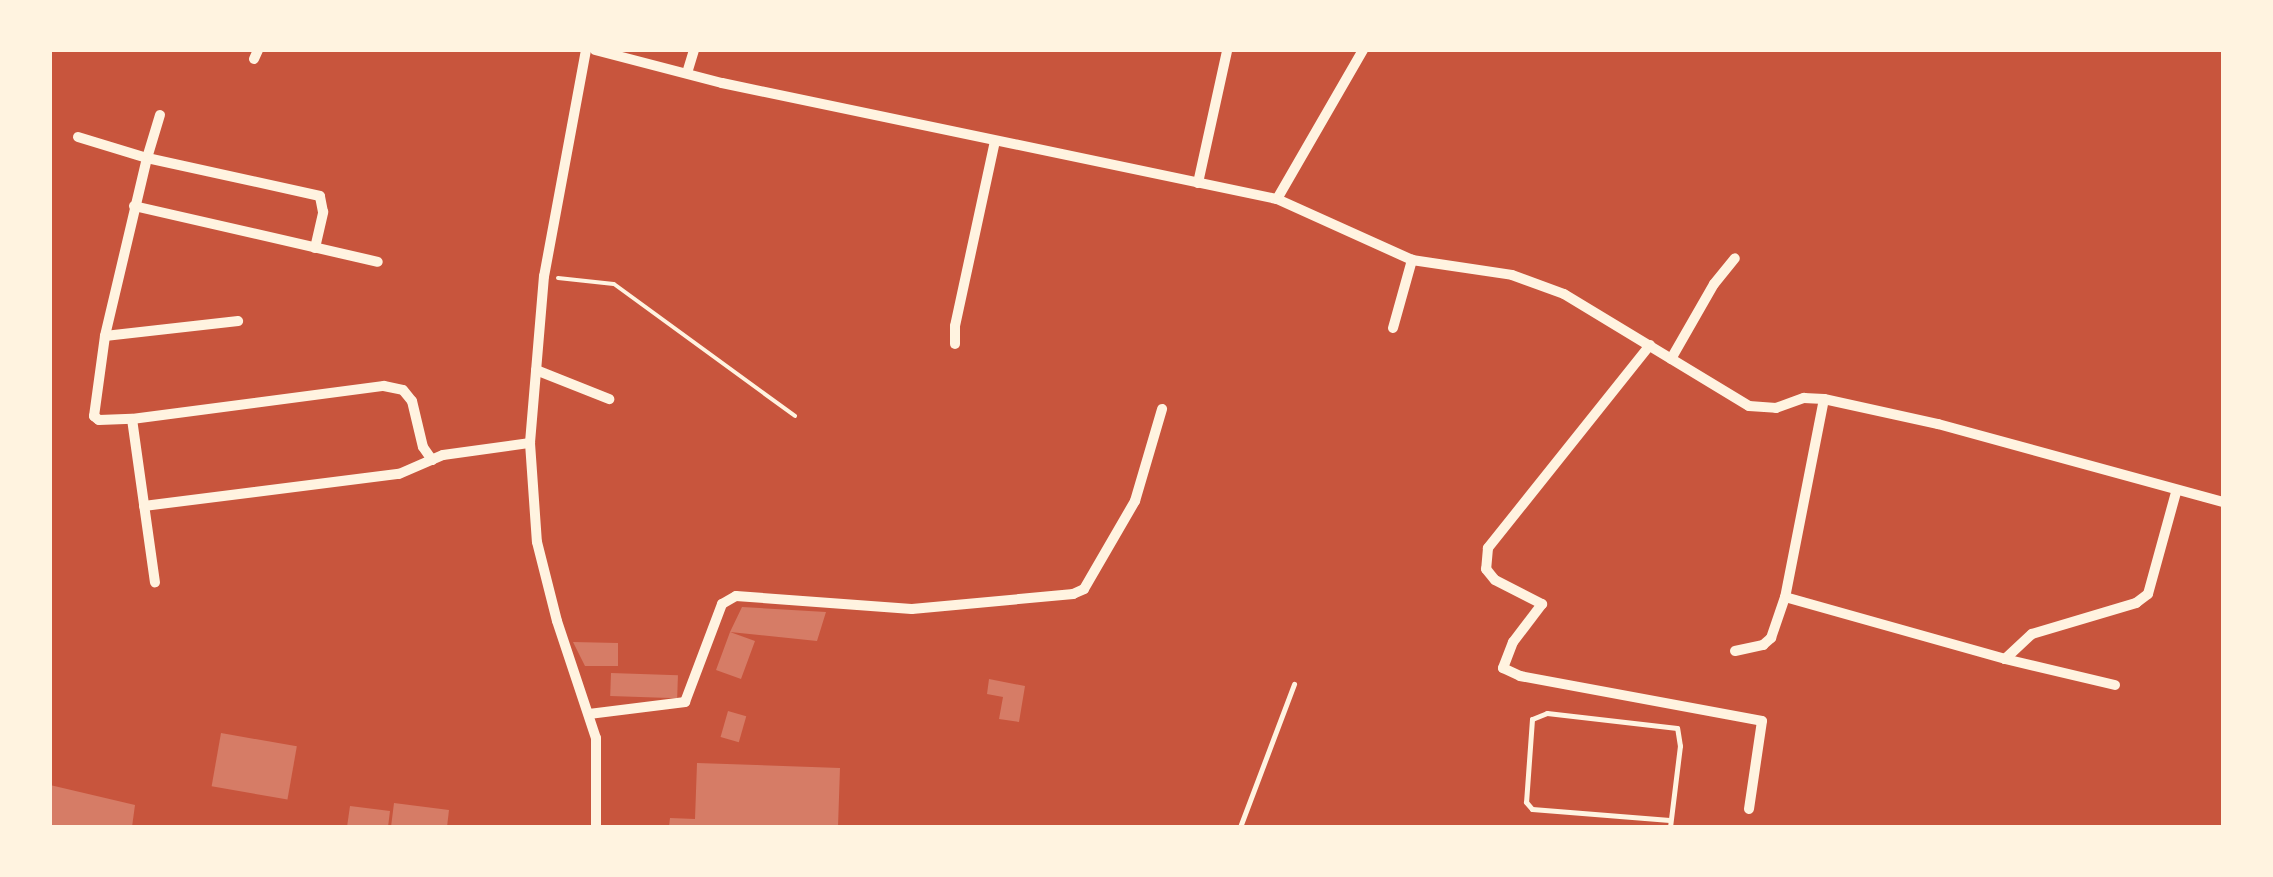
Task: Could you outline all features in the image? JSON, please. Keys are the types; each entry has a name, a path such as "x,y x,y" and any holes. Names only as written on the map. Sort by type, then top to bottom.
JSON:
{"street":[{"path":"586,50 544,276 530,443 538,542 557,621 589,714 598,764 596,827"},
{"path":"595,50 995,141 1277,199 1412,260 1512,274 1564,294 1750,406 1776,408 1804,398 1938,424 2223,502"},
{"path":"687,73 694,50"},
{"path":"1277,199 1363,50"},
{"path":"1198,184 1227,51"},
{"path":"160,115 134,206 105,336 94,416 99,420 132,420 384,386 403,390 412,400 424,447 432,460"},
{"path":"78,137 146,158 320,196 323,212 315,248"},
{"path":"956,344 954,326 995,141"},
{"path":"134,206 378,262"},
{"path":"1671,359 1714,284 1735,258"},
{"path":"1393,328 1412,260"},
{"path":"105,336 238,321"},
{"path":"1650,346 1581,426 1488,548 1486,569 1496,580 1542,604 1540,612 1513,642 1503,668 1520,676 1762,720 1749,810"},
{"path":"536,370 609,399"},
{"path":"1735,650 1763,645 1771,638 1785,596 1823,403"},
{"path":"589,714 685,702 722,604 736,596 912,609 1073,594 1084,589 1135,501 1162,408"},
{"path":"132,420 155,582"},
{"path":"144,506 399,474 443,455 530,443"},
{"path":"2005,659 2032,634 2136,602 2148,594 2176,492"},
{"path":"1785,596 2005,659 2115,685"}],"lane":[{"path":"1240,827 1294,684"},
{"path":"1547,713 1677,728 1680,746 1670,824 1532,809 1526,802 1532,719 1547,713"}],"path":[{"path":"544,276 614,284 795,416"}],"building":[{"path":"742,607 826,612 817,641 730,632"},
{"path":"730,632 755,641 741,679 716,670"},
{"path":"573,642 618,643 618,666 585,666"},
{"path":"611,673 678,675 677,698 610,696"},
{"path":"989,679 1025,686 1019,722 999,719 1003,697 987,694"},
{"path":"728,711 746,716 739,742 721,737"},
{"path":"221,733 297,746 287,800 212,786"},
{"path":"697,763 840,768 838,827 669,827 670,818 695,819"},
{"path":"50,785 135,805 132,827 50,827"},
{"path":"394,803 449,810 447,827 391,827"},
{"path":"350,806 390,811 388,827 347,827"}]}
